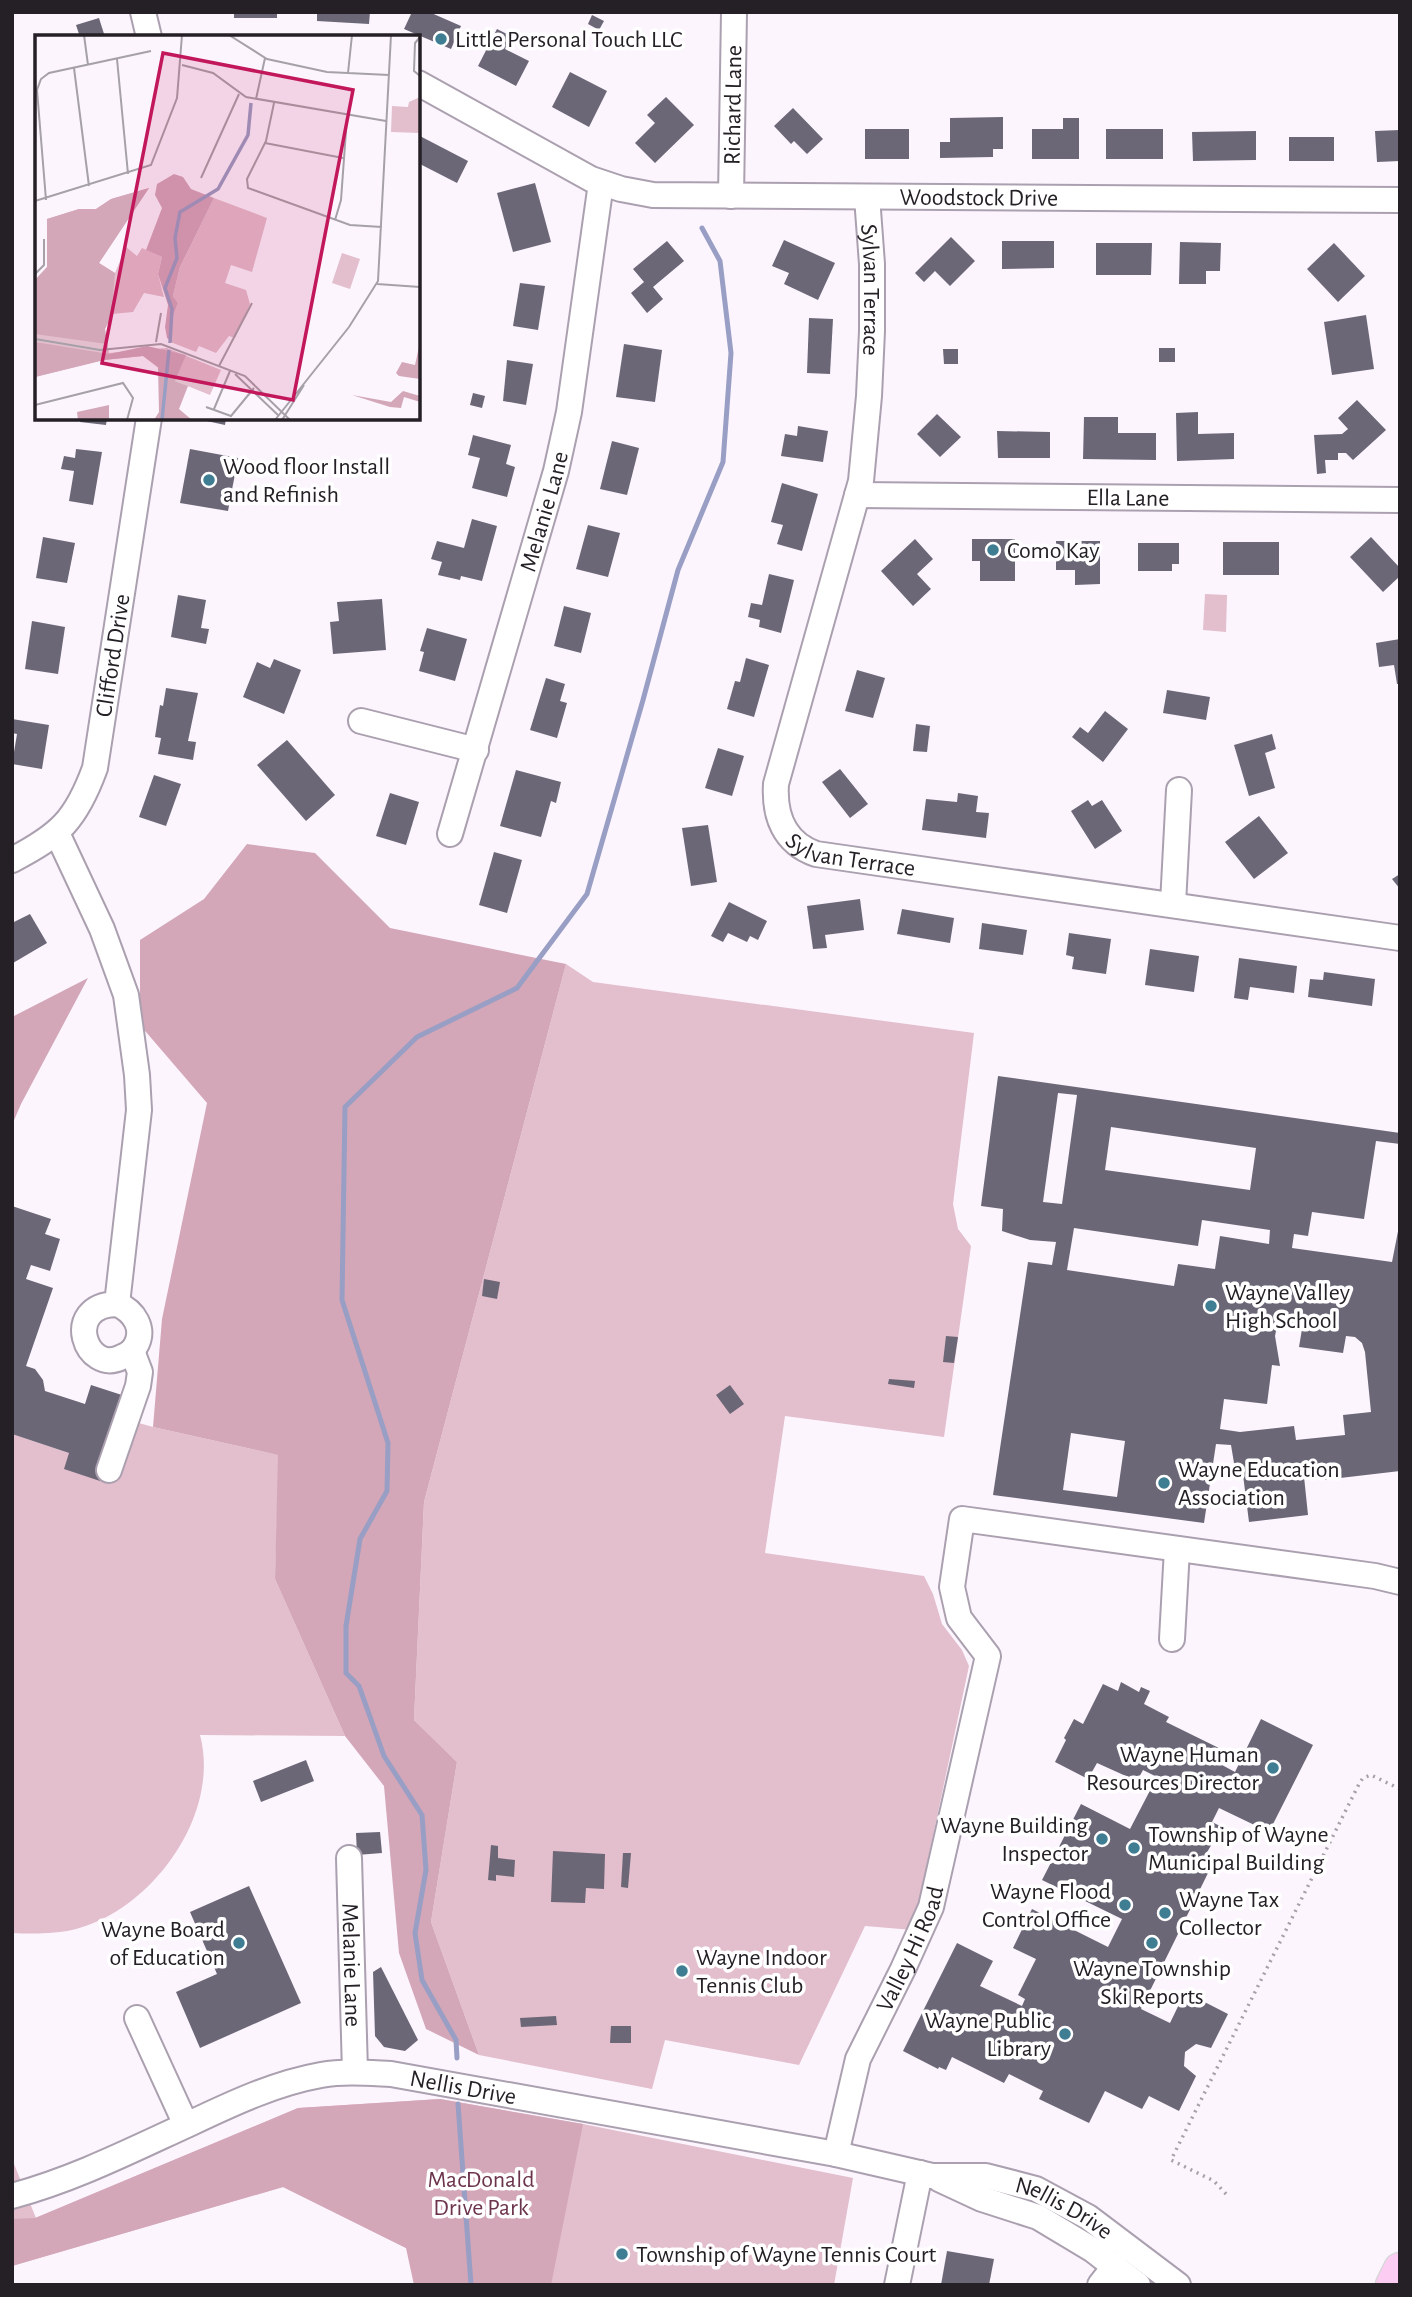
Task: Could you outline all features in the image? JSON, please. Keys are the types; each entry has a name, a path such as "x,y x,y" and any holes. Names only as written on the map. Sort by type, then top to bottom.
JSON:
{"main road":[{"path":"1392,2285 1400,2269"}],"street":[{"path":"143,12 149,35"},
{"name":"Richard Lane","path":"730,196 734,12"},
{"name":"Woodstock Drive","path":"420,84 562,165 601,183 653,195 1400,200"},
{"name":"Melanie Lane","path":"450,834 556,471 569,412 601,183"},
{"name":"Sylvan Terrace","path":"867,197 873,331 861,476 776,784 778,817 785,832 803,850 816,854 1400,937"},
{"name":"Clifford Drive","path":"12,860 45,843 57,833 79,804 94,768 149,420"},
{"name":"Ella Lane","path":"857,495 1400,500"},
{"path":"361,721 476,750"},
{"path":"1173,904 1180,790"},
{"path":"57,833 102,929 126,995 137,1075 139,1111 117,1304"},
{"path":"106,1304 117,1304 135,1317 139,1338 132,1351 119,1359 101,1358 87,1346 83,1332 85,1322 91,1313 106,1304"},
{"path":"109,1470 138,1386 140,1372 132,1351"},
{"name":"Valley Hi Road","path":"836,2154 858,2059 932,1907 988,1656 958,1618 952,1587 962,1519 1177,1549"},
{"path":"1171,1639 1177,1549 1375,1576 1400,1582"},
{"name":"Melanie Lane","path":"349,1858 355,2072"},
{"path":"137,2018 186,2125"},
{"name":"Nellis Drive","path":"12,2196 49,2186 290,2082 355,2072 391,2074 836,2154 926,2174 986,2176 1036,2189 1088,2217 1178,2285"},
{"path":"897,2285 926,2174"},
{"name":"Nellis Drive","path":"926,2174 982,2199 1038,2217 1093,2249 1108,2275 1138,2285"}],"path":[{"path":"1226,2194 1214,2181 1171,2160 1360,1782 1371,1775 1400,1788"}],"green space":[{"path":"1205,594 1227,595 1226,632 1203,630"},
{"path":"247,844 315,853 390,928 566,964 424,1502 414,1720 457,1762 431,1922 479,2055 426,2029 399,1953 384,1786 345,1736 275,1579 278,1455 153,1427 162,1319 207,1103 140,1025 140,940 204,899"},
{"path":"566,964 593,982 974,1033 953,1204 958,1229 971,1246 944,1437 785,1416 765,1553 924,1576 933,1594 942,1624 962,1650 969,1666 913,1930 865,1926 799,2065 665,2040 652,2089 479,2055 431,1922 457,1762 414,1720 424,1502"},
{"path":"88,978 21,1104 12,1125 12,1017"},
{"path":"121,1418 279,1455 275,1579 345,1736 200,1735 204,1765 200,1796 190,1826 175,1854 155,1880 131,1901 104,1918 76,1929 12,1933 12,1434 69,1453"},
{"name":"MacDonald Drive Park","path":"440,2099 583,2124 853,2178 834,2285 472,2285 406,2248 283,2187 12,2266 12,2159 36,2218 298,2108"},
{"name":"MacDonald Drive Park","path":"440,2099 583,2124 551,2285 414,2285 406,2248 283,2187 12,2266 12,2219 35,2218 298,2108"}],"building":[{"path":"234,12 277,12 277,18 234,18"},
{"path":"317,12 370,12 369,24 317,21"},
{"name":"Little Personal Touch LLC","path":"412,12 429,12 461,26 451,49 404,29"},
{"path":"592,15 604,21 599,30 588,24"},
{"path":"99,18 104,35 79,35 76,25"},
{"path":"497,29 511,36 505,49 529,61 516,86 478,66"},
{"path":"570,72 607,91 589,127 552,107"},
{"path":"666,97 694,125 655,163 635,143 655,123 647,115"},
{"path":"793,108 823,139 807,154 794,141 791,144 774,126"},
{"path":"1003,117 1003,149 993,149 993,157 940,158 940,142 950,142 950,118"},
{"path":"1063,118 1079,118 1079,159 1032,159 1032,129 1063,129"},
{"path":"865,129 909,129 909,159 865,159"},
{"path":"1106,129 1163,129 1163,159 1106,159"},
{"path":"1400,130 1400,161 1377,162 1375,131"},
{"path":"1256,131 1256,160 1193,161 1192,132"},
{"path":"420,136 468,161 457,183 420,164"},
{"path":"1289,137 1334,137 1334,161 1289,161"},
{"path":"535,183 551,242 513,252 497,193"},
{"path":"951,237 975,261 950,286 935,271 924,282 915,273"},
{"path":"784,240 835,263 818,300 784,284 789,273 772,266"},
{"path":"667,241 684,261 653,287 663,299 647,313 631,293 644,282 633,269"},
{"path":"1002,241 1054,241 1054,268 1002,269"},
{"path":"1180,242 1221,243 1220,271 1206,271 1206,284 1179,284"},
{"path":"1096,243 1152,243 1151,275 1096,275"},
{"path":"1334,243 1365,276 1338,302 1307,269"},
{"path":"520,283 545,286 538,330 513,326"},
{"path":"1366,315 1374,369 1332,375 1324,322"},
{"path":"809,318 833,319 830,374 807,373"},
{"path":"624,344 662,350 655,402 616,397"},
{"path":"1159,348 1175,348 1175,362 1159,362"},
{"path":"943,349 958,349 958,364 944,364"},
{"path":"507,360 533,364 526,405 503,401"},
{"path":"473,393 485,396 482,408 470,405"},
{"path":"1357,400 1386,430 1353,460 1346,453 1338,453 1338,460 1325,460 1326,473 1317,474 1314,435 1342,434 1348,429 1338,418"},
{"path":"1198,412 1198,434 1234,433 1234,459 1177,461 1176,413"},
{"path":"937,414 961,437 940,457 917,434"},
{"path":"1084,417 1118,417 1118,433 1156,433 1156,460 1083,459"},
{"path":"80,420 107,420 106,425"},
{"path":"202,420 226,420 225,425"},
{"path":"798,426 828,431 823,462 781,456 785,434 797,436"},
{"path":"997,431 1050,432 1050,458 998,458"},
{"path":"473,435 511,445 506,464 515,467 507,497 472,488 480,458 468,455"},
{"path":"612,441 639,448 627,495 600,489"},
{"path":"76,449 102,452 93,505 69,501 74,471 61,469 64,456 75,458"},
{"name":"Wood floor Install and Refinish","path":"190,449 238,458 228,511 180,503"},
{"path":"782,483 818,494 802,551 777,544 783,525 771,522"},
{"path":"472,519 497,526 482,581 461,576 460,580 438,575 442,562 431,559 437,541 464,548"},
{"path":"588,525 620,533 608,577 576,569"},
{"path":"43,537 75,543 67,583 36,578"},
{"path":"1371,537 1400,568 1400,576 1383,592 1350,557"},
{"path":"915,539 933,559 917,574 931,589 913,606 881,571"},
{"name":"Como Kay","path":"972,539 1015,539 1015,581 980,581 980,561 972,561"},
{"path":"1056,541 1100,541 1100,584 1075,585 1075,570 1056,570"},
{"path":"1223,542 1279,542 1279,575 1223,575"},
{"path":"1138,543 1179,543 1179,564 1172,564 1172,571 1138,571"},
{"path":"769,574 794,580 781,633 759,627 760,620 748,617 751,603 762,605"},
{"path":"178,595 206,600 201,628 209,629 206,644 171,637"},
{"path":"382,599 386,650 333,654 330,622 339,621 337,602"},
{"path":"564,606 591,613 581,653 554,646"},
{"path":"32,621 65,627 58,674 25,669"},
{"path":"427,628 467,639 455,681 419,671 424,652 420,651"},
{"path":"1400,639 1400,684 1397,684 1394,665 1379,667 1376,643"},
{"path":"746,658 769,665 754,717 727,709 735,681 740,682"},
{"path":"274,659 301,670 284,714 243,697 257,662 270,668"},
{"path":"857,670 885,678 873,718 845,711"},
{"path":"546,678 565,684 560,701 567,703 557,738 530,730"},
{"path":"166,688 198,693 188,741 196,742 193,760 158,754 161,738 155,737 160,705 163,706"},
{"path":"1167,690 1210,697 1206,720 1163,713"},
{"path":"1105,711 1128,729 1103,762 1072,737 1080,727 1088,733"},
{"path":"12,719 49,725 42,769 12,764 17,734 12,733"},
{"path":"916,724 930,726 927,752 913,751"},
{"path":"1272,734 1276,749 1265,753 1275,788 1249,796 1234,745"},
{"path":"287,740 335,795 306,821 257,765"},
{"path":"718,748 744,756 732,796 705,788"},
{"path":"840,769 868,804 850,818 822,782"},
{"path":"516,770 561,782 556,803 551,801 541,837 500,826"},
{"path":"154,775 181,784 166,826 139,817"},
{"path":"390,793 419,802 406,845 376,836"},
{"path":"958,793 978,796 976,812 989,813 986,838 922,830 926,799 957,802"},
{"path":"1088,800 1092,806 1102,800 1122,831 1095,849 1071,811"},
{"path":"1259,816 1288,853 1254,879 1225,842"},
{"path":"708,825 717,882 691,886 682,828"},
{"path":"494,852 522,860 507,913 479,905"},
{"path":"1400,874 1400,889 1392,879"},
{"path":"860,899 864,930 825,935 827,948 813,949 807,906"},
{"path":"729,902 767,921 758,940 750,936 747,942 728,933 723,942 711,936"},
{"path":"902,909 954,918 950,943 897,934"},
{"path":"30,914 47,943 13,963 12,923"},
{"path":"982,923 1027,930 1023,955 979,949"},
{"path":"1069,933 1111,939 1106,974 1072,969 1074,957 1066,955"},
{"path":"1150,949 1199,956 1194,992 1145,985"},
{"path":"1239,958 1297,966 1294,993 1250,987 1248,1000 1234,998"},
{"path":"1324,972 1375,979 1372,1006 1308,997 1310,979 1323,980"},
{"name":"Wayne Valley High School","path":"998,1076 1400,1133 1400,1144 1376,1141 1364,1219 1312,1212 1308,1236 1294,1234 1292,1248 1392,1262 1400,1221 1400,1471 1323,1480 1320,1465 1303,1467 1308,1515 1249,1522 1242,1467 1235,1469 1231,1445 1216,1444 1204,1523 993,1495 1028,1262 1052,1265 1056,1242 1030,1240 1002,1231 1003,1209 981,1206","holes":["1058,1093 1077,1095 1062,1204 1043,1202","1111,1127 1256,1148 1250,1190 1105,1170","1202,1220 1270,1230 1269,1244 1220,1236 1215,1269 1178,1264 1174,1286 1067,1270 1074,1228 1198,1246","1277,1326 1302,1329 1299,1347 1343,1353 1346,1336 1355,1337 1362,1343 1365,1352 1371,1412 1343,1415 1345,1435 1296,1440 1294,1426 1240,1432 1220,1429 1224,1399 1267,1404 1272,1365 1280,1366 1275,1336","1071,1433 1125,1441 1117,1497 1063,1490"]},
{"path":"12,1206 51,1219 45,1234 60,1239 50,1271 31,1265 26,1279 53,1288 26,1366 35,1369 43,1380 45,1391 85,1404 91,1385 128,1397 100,1481 64,1469 69,1453 12,1434"},
{"path":"484,1279 500,1282 497,1299 482,1296"},
{"path":"946,1336 958,1337 954,1363 943,1362"},
{"path":"889,1379 915,1381 914,1388 888,1384"},
{"path":"730,1385 744,1404 730,1414 716,1395"},
{"path":"1121,1682 1139,1692 1141,1687 1150,1691 1144,1704 1169,1717 1166,1722 1229,1753 1222,1765 1235,1772 1261,1719 1313,1745 1269,1832 1219,1808 1212,1822 1222,1827 1200,1864 1210,1869 1141,2009 1170,2023 1185,1992 1228,2014 1211,2048 1196,2044 1185,2052 1184,2066 1196,2076 1179,2111 1149,2096 1142,2109 1105,2091 1089,2123 1039,2099 1043,2091 1009,2074 1004,2083 952,2057 946,2070 939,2067 938,2069 903,2051 957,1943 993,1961 980,1986 1022,2006 1025,1999 1018,1995 1036,1959 1013,1948 1032,1909 1108,1947 1122,1919 1042,1880 1081,1804 1130,1829 1157,1777 1143,1770 1137,1781 1097,1763 1088,1779 1055,1762 1074,1719 1083,1724 1103,1684 1118,1691"},
{"path":"306,1760 314,1781 261,1802 253,1781"},
{"path":"380,1832 382,1853 357,1855 356,1833"},
{"path":"491,1845 498,1846 498,1858 515,1860 514,1877 496,1875 496,1881 488,1880"},
{"path":"553,1851 605,1854 604,1889 586,1888 585,1903 551,1902"},
{"path":"623,1853 631,1853 628,1888 621,1887"},
{"name":"Wayne Board of Education","path":"249,1886 301,2003 200,2048 176,1992 217,1974 190,1912"},
{"path":"381,1967 418,2040 405,2051 384,2047 375,2036 373,1972"},
{"path":"556,2016 557,2025 521,2027 520,2018"},
{"path":"611,2026 631,2026 631,2043 610,2043"},
{"path":"947,2251 994,2259 989,2285 941,2285"}],"waterway":[{"path":"457,2058 456,2040 422,1980 415,1933 426,1870 422,1815 384,1756 359,1686 346,1673 346,1626 360,1539 387,1491 388,1443 342,1300 345,1107 417,1037 517,988 587,894 678,570 723,462 731,353 720,261 702,228"},
{"path":"458,2104 471,2285"}],"place":[{"name":"Little Personal Touch LLC","path":"441,39"},
{"name":"Wood floor Install and Refinish","path":"209,480"},
{"name":"Como Kay","path":"993,550"},
{"name":"Wayne Valley High School","path":"1211,1306"},
{"name":"Wayne Education Association","path":"1164,1483"},
{"name":"Wayne Human Resources Director","path":"1273,1768"},
{"name":"Wayne Building Inspector","path":"1102,1839"},
{"name":"Township of Wayne Municipal Building","path":"1134,1848"},
{"name":"Wayne Flood Control Office","path":"1125,1905"},
{"name":"Wayne Tax Collector","path":"1165,1913"},
{"name":"Wayne Board of Education","path":"239,1943"},
{"name":"Wayne Township Ski Reports","path":"1152,1943"},
{"name":"Wayne Indoor Tennis Club","path":"682,1971"},
{"name":"Wayne Public Library","path":"1065,2034"},
{"name":"Township of Wayne Tennis Court","path":"622,2254"}]}
